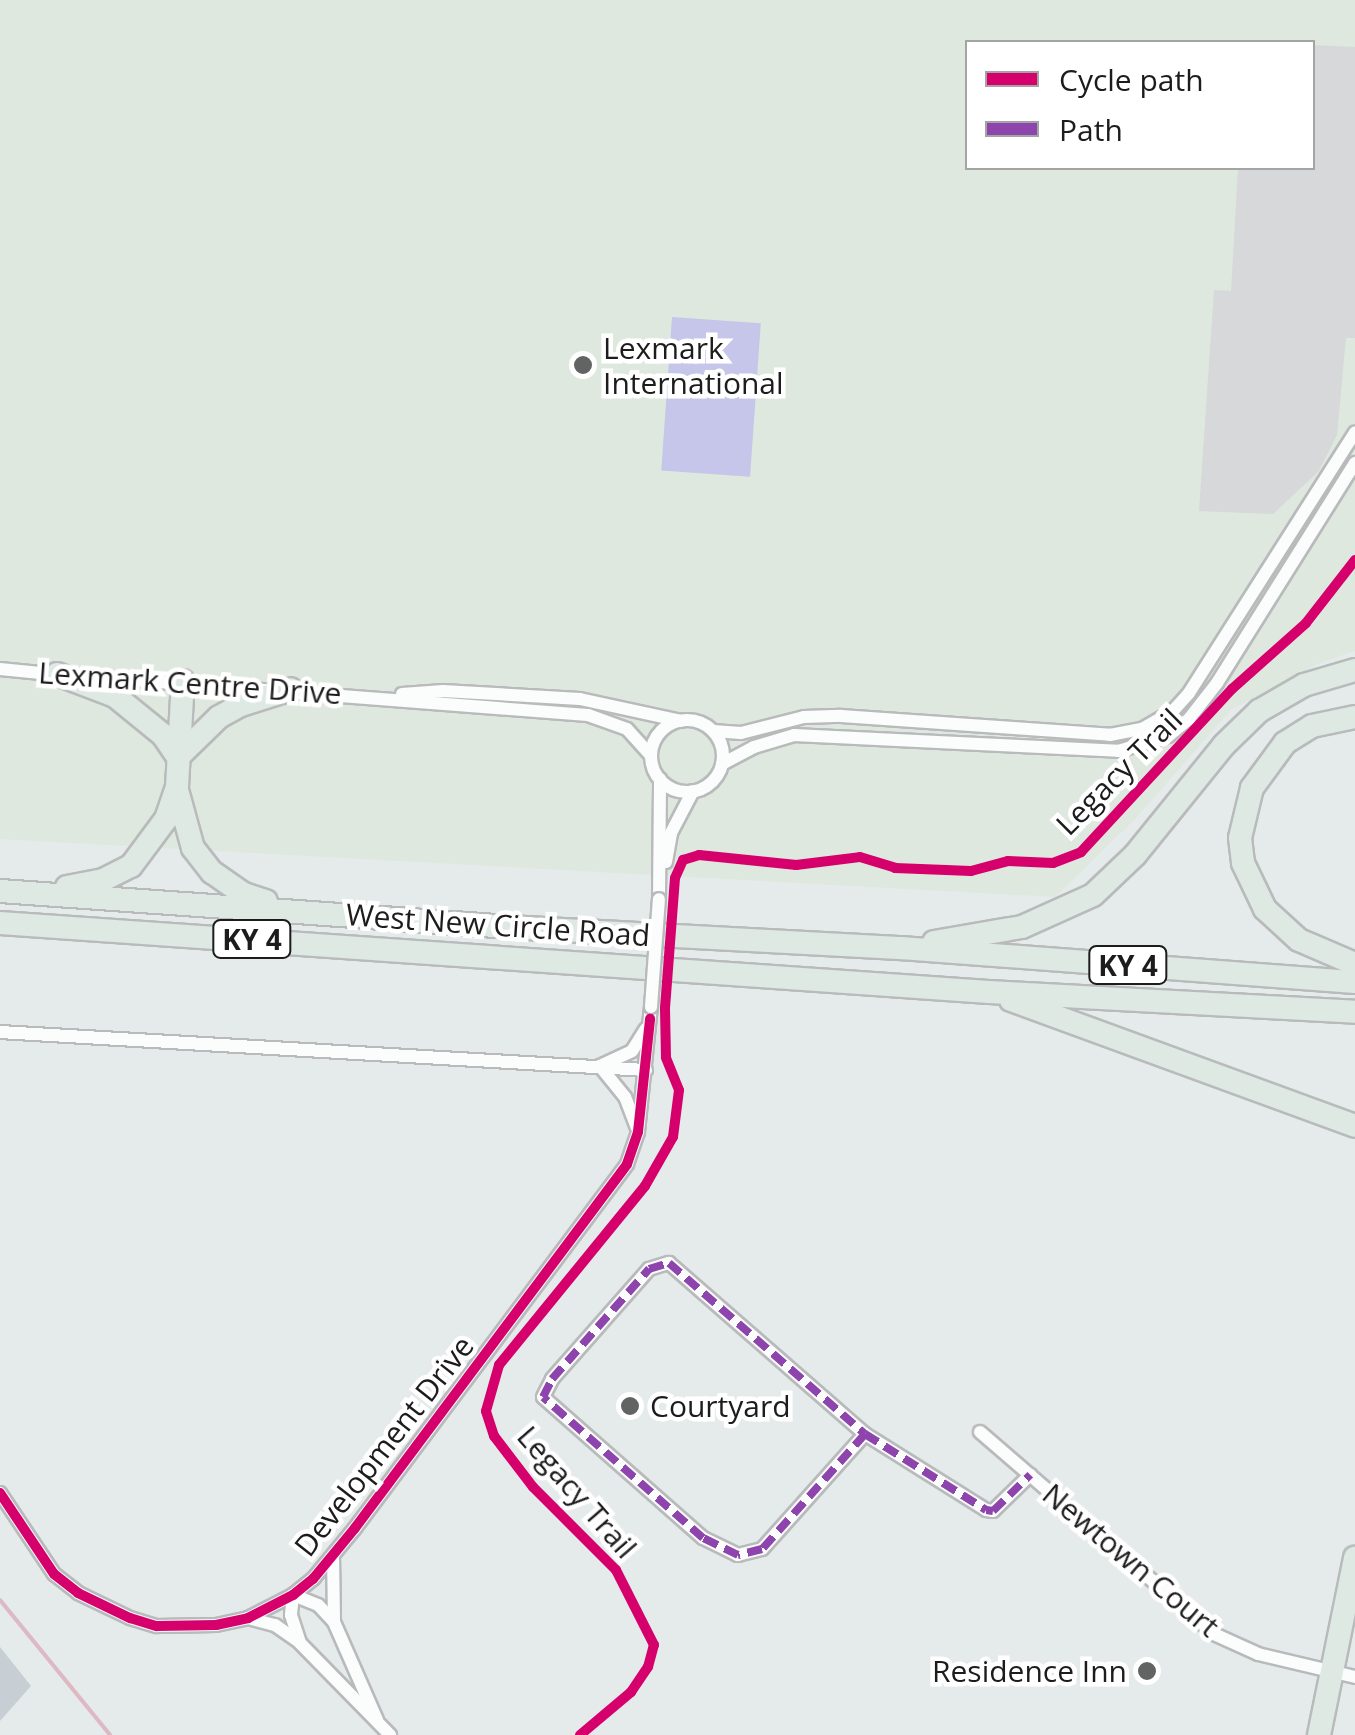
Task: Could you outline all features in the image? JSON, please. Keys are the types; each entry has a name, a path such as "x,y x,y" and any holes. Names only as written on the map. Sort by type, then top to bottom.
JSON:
{"highway":[{"path":"900,948 1022,927 1093,896 1135,855 1240,728 1304,684 1355,670"},
{"path":"57,674 115,696 163,735 178,757"},
{"path":"183,682 177,787 193,848 212,872 244,894 306,913"},
{"path":"178,757 219,718 241,705 290,689"},
{"path":"1355,717 1312,726 1285,744 1252,788 1240,838 1244,863 1265,909 1299,940 1355,964"},
{"path":"36,893 104,880 131,866 166,819 177,787"},
{"path":"150,845 193,848"},
{"name":"West New Circle Road","path":"0,891 900,948 1355,982"},
{"name":"West New Circle Road","path":"0,923 988,992 1355,1012"},
{"path":"988,992 1355,1126"},
{"path":"1319,1735 1344,1675 1355,1558"}],"street":[{"path":"713,731 741,732 804,718 842,716 1110,735 1142,729 1172,712 1189,694 1355,432"},
{"path":"722,764 720,740 713,731 698,722 682,720 663,730 652,756 660,779 681,791 693,792 712,782 722,764 754,747 794,734 1118,751 1168,736 1189,720 1217,682 1355,464"},
{"name":"Lexmark Centre Drive","path":"0,669 380,696 442,707 588,715 626,729 652,756"},
{"name":"Lexmark Centre Drive","path":"380,696 443,691 580,699 682,720"},
{"name":"Development Drive","path":"0,1493 54,1574 103,1607 171,1627 216,1625 248,1618 293,1595 334,1555 583,1228 627,1164 638,1132 646,1070 659,899 660,779"},
{"name":"Development Drive","path":"659,899 671,834 693,792"},
{"path":"600,1066 622,1057 640,1042 651,1007"},
{"path":"0,1032 646,1070"},
{"path":"600,1066 624,1096 638,1132"},
{"path":"865,1434 762,1549 738,1554 703,1538 543,1397 552,1378 649,1269 670,1263 865,1434 986,1510 993,1511 1030,1476"},
{"name":"Newtown Court","path":"980,1432 1214,1634 1258,1654 1344,1675"},
{"path":"334,1555 334,1622"},
{"path":"300,1643 292,1614 293,1595 318,1605 334,1622 377,1720"},
{"path":"248,1618 275,1625 300,1643 390,1735"}],"shaded area":[{"name":"Lexmark International","path":"0,0 1355,0 1355,651 1317,664 1231,710 1136,818 1055,897 0,839"},
{"path":"1315,45 1355,47 1355,338 1346,338 1337,435 1319,471 1273,514 1199,511 1214,290 1231,291 1238,170 1315,170"},
{"path":"672,317 761,323 750,477 661,471"},
{"path":"0,1647 31,1686 0,1721"}],"waterway":[{"path":"0,1600 110,1735"}],"marked path":[{"path":"865,1434 762,1549 738,1555 703,1538 543,1397 552,1379 649,1269 669,1263 865,1434 986,1510 993,1511 1030,1475"}],"cycle path":[{"name":"Legacy Trail","path":"580,1735 631,1692 648,1667 654,1645 616,1570 533,1487 494,1436 486,1411 499,1365 645,1186 673,1137 679,1090 666,1057 665,1008 675,878 683,860 699,855 796,865 860,857 895,868 971,871 1008,861 1053,863 1081,852 1232,689 1306,623 1355,560"},
{"path":"0,1493 54,1574 78,1593 130,1618 157,1626 216,1625 248,1618 293,1595 313,1579 355,1528 627,1164 638,1132 650,1019"}],"place":[{"name":"Lexmark International","path":"583,365"},
{"name":"Courtyard","path":"630,1406"},
{"name":"Residence Inn","path":"1147,1671"}]}
